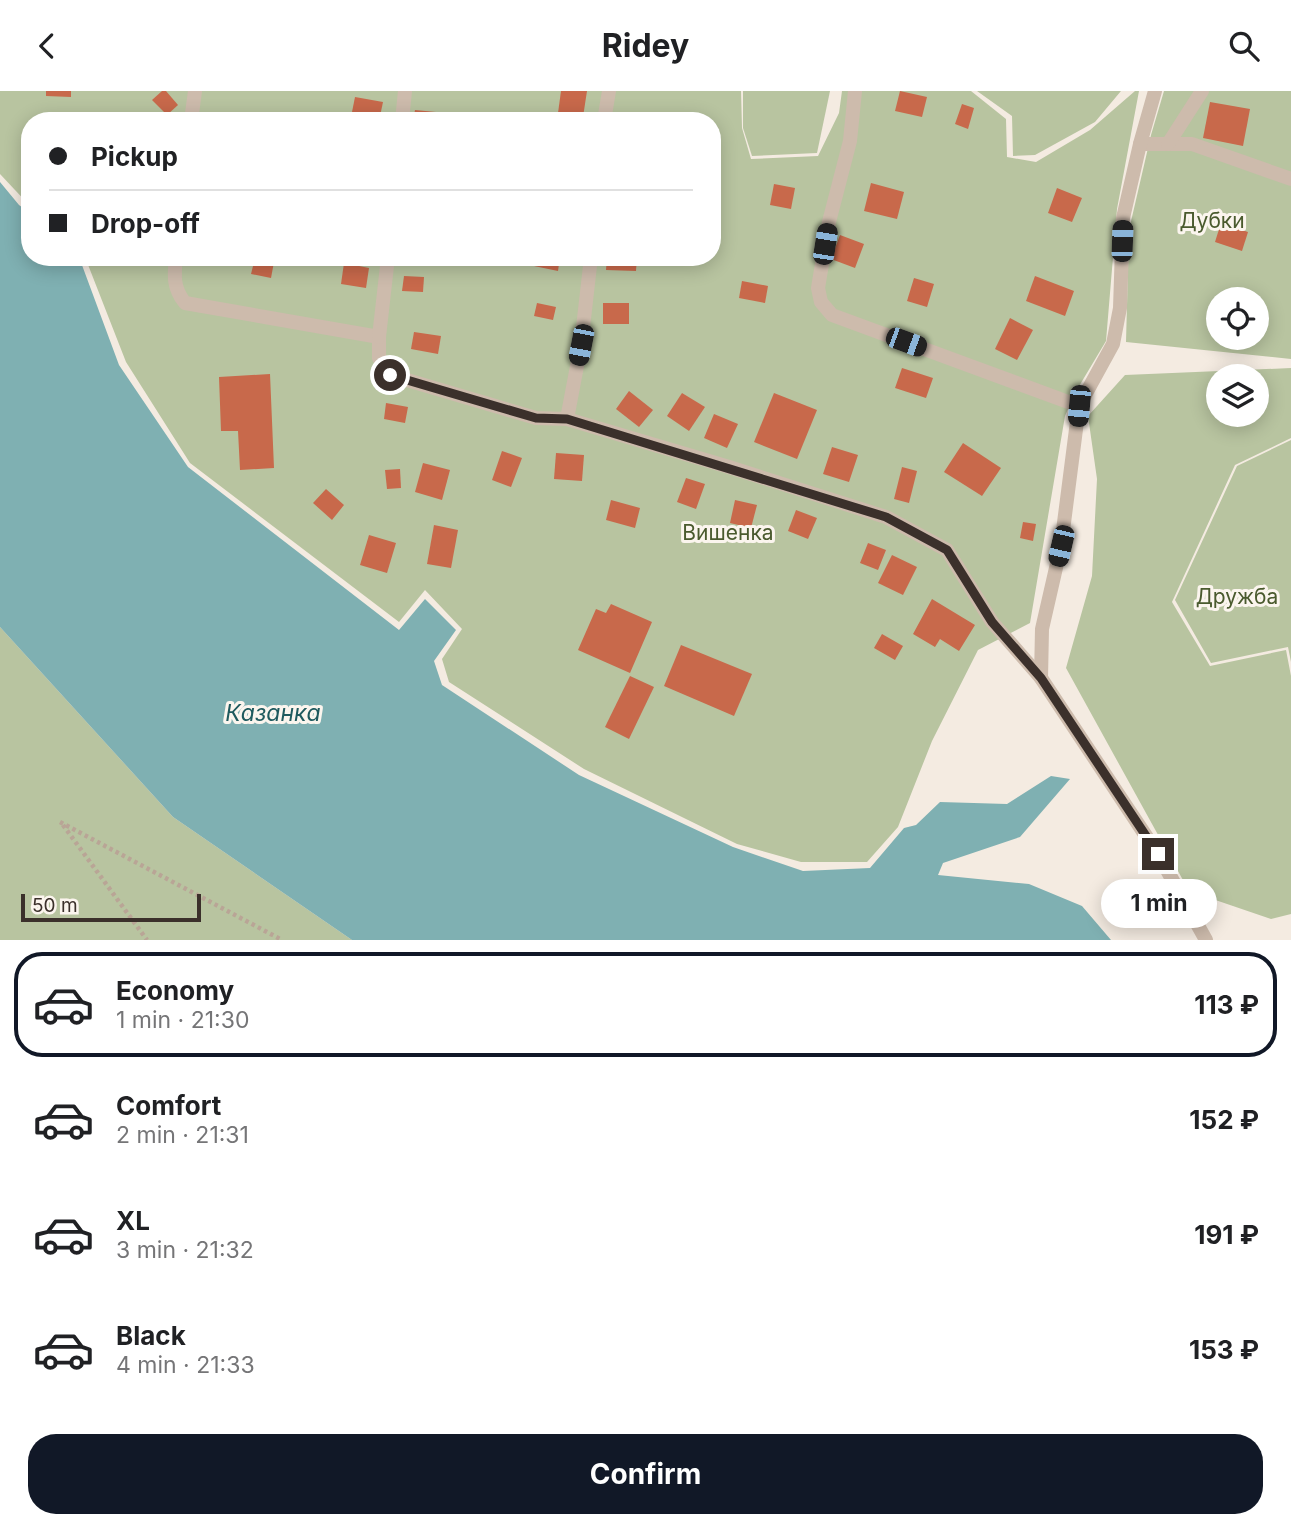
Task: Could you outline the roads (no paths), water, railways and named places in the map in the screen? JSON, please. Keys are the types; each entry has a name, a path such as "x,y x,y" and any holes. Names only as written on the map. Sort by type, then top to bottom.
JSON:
{"lane":[{"path":"192,112 195,91"},
{"path":"403,112 405,91"},
{"path":"606,112 609,91"},
{"path":"855,91 850,141 829,222 818,288 821,302 832,315 1079,406"},
{"path":"1041,678 1042,629 1061,546 1079,406 1113,344 1120,308 1123,218 1155,91"},
{"path":"1168,144 1202,91"},
{"path":"1140,144 1192,144 1291,179"},
{"path":"175,266 177,292 186,303 379,337"},
{"path":"387,266 379,358 390,375 536,418 567,419 886,517 947,550 992,622 1041,678 1158,854 1206,940"},
{"path":"567,419 581,345 590,266"}],"water":[{"name":"Казанка","path":"0,182 21,206 21,266 82,266 119,365 188,467 399,630 425,599 456,630 434,661 442,685 579,775 733,847 803,871 870,868 904,828 916,825 940,802 1007,804 1051,776 1070,779 1020,837 943,863 938,875 1029,884 1082,906 1111,940 352,940 173,817 0,627"}],"park label":[{"name":"Дубки","path":"1212,221"},
{"name":"Вишенка","path":"728,533"},
{"name":"Дружба","path":"1237,597"}]}
